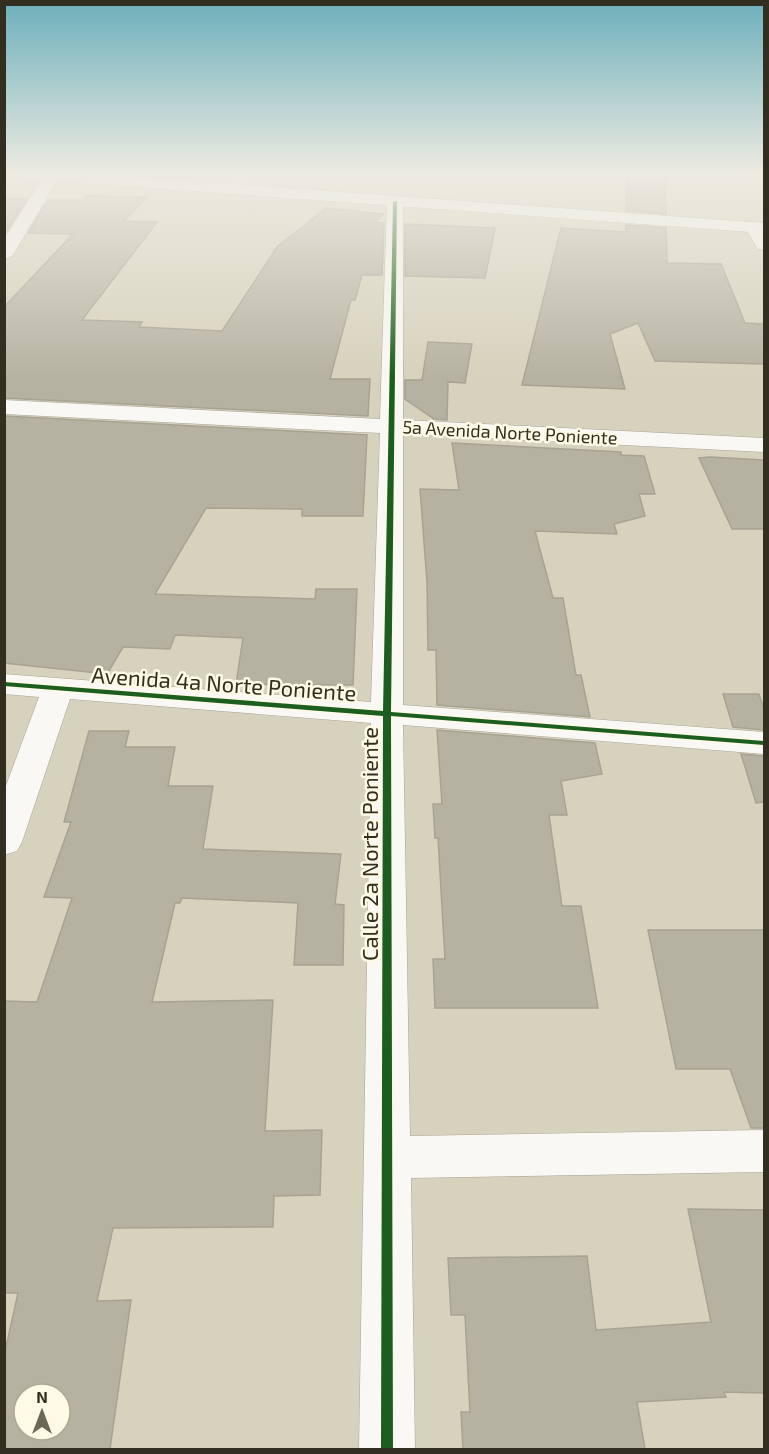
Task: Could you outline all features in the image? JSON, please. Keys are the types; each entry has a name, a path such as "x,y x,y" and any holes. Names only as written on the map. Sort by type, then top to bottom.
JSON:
{"street":[{"path":"4,255 13,241"},
{"name":"Calle 2a Norte Poniente","path":"387,1449 387,713 394,241"},
{"name":"5a Avenida Norte Poniente","path":"4,407 765,445"},
{"name":"Avenida 4a Norte Poniente","path":"4,684 765,743"},
{"path":"4,842 58,688"},
{"path":"387,1157 765,1151"}],"building":[{"path":"67,241 143,241 82,320 142,322 139,327 222,331 277,247 285,241 383,241 382,275 362,275 355,300 351,300 330,379 370,379 368,416 4,398 4,307"},
{"path":"405,241 492,241 485,278 405,276"},
{"path":"558,241 666,241 667,263 721,264 745,323 765,324 765,364 655,361 638,323 610,334 625,389 522,385"},
{"path":"428,342 472,344 465,383 448,382 447,420 434,419 405,399 405,380 422,380"},
{"path":"4,416 367,435 363,516 302,516 302,509 206,508 155,594 315,599 316,589 357,589 353,685 236,684 243,638 175,635 170,649 123,647 107,674 4,663"},
{"path":"452,443 621,452 621,455 644,456 655,494 639,494 645,516 614,524 617,534 535,531 553,598 563,598 576,675 581,675 590,717 437,705 436,650 428,650 427,582 420,489 459,490"},
{"path":"699,458 765,460 765,529 732,529"},
{"path":"723,694 759,694 765,712 765,730 733,727"},
{"path":"437,730 595,743 602,774 561,781 567,815 549,815 562,906 581,906 598,1008 435,1008 433,959 445,959 438,838 435,838 433,804 442,804"},
{"path":"89,731 129,731 125,747 175,747 168,786 213,786 203,849 341,854 335,904 344,905 343,965 294,965 298,903 182,898 180,903 175,903 152,1002 273,1000 265,1131 322,1130 320,1195 274,1196 273,1227 113,1228 97,1301 131,1300 110,1449 4,1449 4,1356 18,1293 4,1293 4,1001 37,1002 72,898 44,897 71,822 64,822"},
{"path":"741,754 765,756 765,802 756,803"},
{"path":"648,930 765,930 765,1128 751,1128 730,1069 676,1069"},
{"path":"688,1209 765,1210 765,1393 724,1392 726,1397 637,1402 645,1449 463,1449 461,1412 470,1412 465,1315 451,1315 448,1258 587,1256 596,1330 711,1322"}],"cycle path":[{"path":"387,1450 387,713 394,241"},
{"path":"4,684 764,743"}]}
